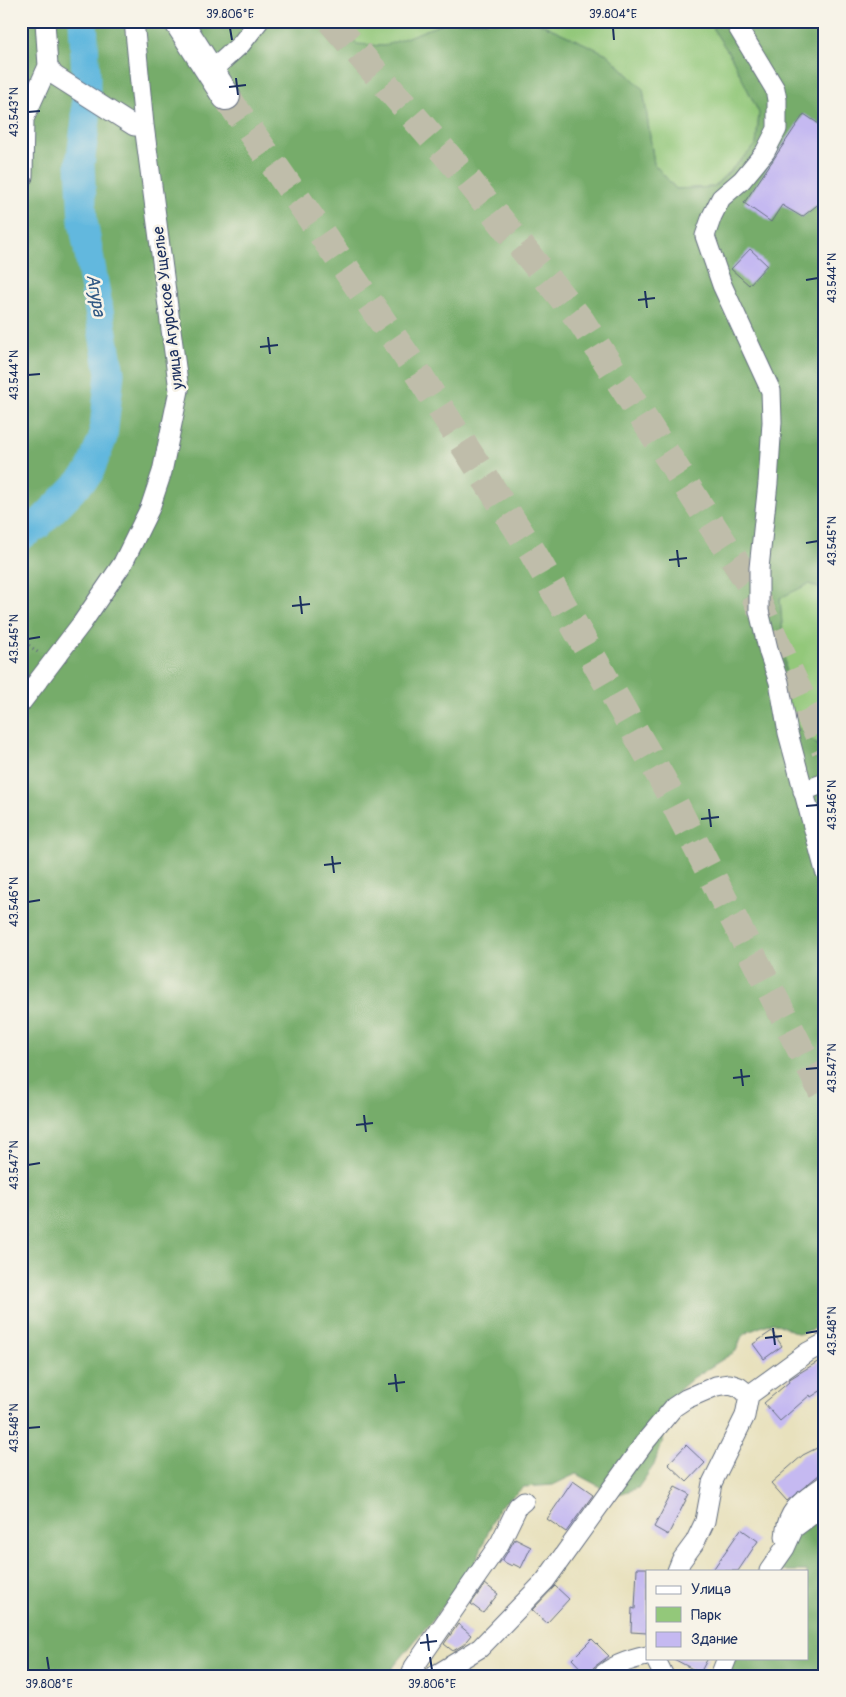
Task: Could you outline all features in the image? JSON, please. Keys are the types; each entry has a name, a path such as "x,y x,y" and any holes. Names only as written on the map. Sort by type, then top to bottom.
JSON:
{"highway":[{"path":"181,25 226,96"}],"street":[{"path":"23,177 24,119 51,70 45,21"},
{"name":"улица Агурское Ущелье","path":"21,703 52,665 124,563 150,508 162,472 179,390 144,125 134,21"},
{"path":"211,71 241,44 259,21"},
{"path":"734,21 775,89 778,106 777,129 765,152 742,180 721,198 705,236 722,284 771,391 772,422 759,568 759,611 769,653 779,682 788,733 825,871"},
{"path":"51,70 134,126 144,125"},
{"path":"803,791 825,784"},
{"path":"677,1570 681,1561 696,1542 705,1521 712,1483 745,1416 749,1395 808,1352 825,1343"},
{"path":"434,1676 480,1648 545,1581 646,1442 674,1407 686,1399 716,1386 730,1384 739,1387 749,1395"},
{"path":"785,1548 786,1523 794,1508 825,1485"},
{"path":"411,1676 414,1667 500,1543 518,1506 524,1501"},
{"path":"771,1570 785,1548 794,1528 825,1505"},
{"path":"601,1676 608,1670 635,1658 646,1656"},
{"path":"656,1660 664,1676"},
{"path":"720,1676 726,1660"}],"path":[{"path":"21,639 52,665"}],"green space":[{"path":"21,21 342,21 341,25 357,44 384,46 447,22 535,21 607,54 643,89 654,164 676,189 714,187 756,145 759,113 732,58 708,21 825,21 825,591 809,584 780,598 789,719 825,752 825,1325 799,1334 773,1322 748,1332 741,1338 736,1351 693,1378 667,1401 663,1440 654,1465 638,1488 616,1495 576,1474 553,1485 524,1487 499,1507 471,1573 386,1676 21,1676"},
{"path":"342,21 487,21 447,22 385,46 357,45 340,24"},
{"path":"535,21 708,21 732,58 759,113 756,145 713,187 676,189 654,164 643,89 607,54"},
{"path":"809,584 825,591 825,752 789,719 780,597"},
{"path":"825,1503 825,1676 708,1676 713,1672 717,1660 808,1660 808,1570 768,1570"}],"building":[{"path":"804,114 825,128 825,199 802,217 782,205 771,222 744,203"},
{"path":"750,249 767,265 749,285 731,269"},
{"path":"772,1331 782,1346 764,1359 753,1344"},
{"path":"819,1361 825,1371 825,1388 811,1397 810,1395 780,1421 764,1403 789,1382 788,1380"},
{"path":"825,1444 825,1470 787,1501 771,1483 803,1455"},
{"path":"686,1445 705,1463 687,1482 668,1464"},
{"path":"573,1481 593,1495 566,1532 547,1519"},
{"path":"675,1487 689,1494 668,1535 654,1527"},
{"path":"741,1529 758,1541 739,1570 713,1570"},
{"path":"515,1539 531,1547 521,1568 502,1561"},
{"path":"637,1568 647,1568 646,1633 631,1632 632,1608 635,1609"},
{"path":"485,1584 498,1594 483,1613 471,1604"},
{"path":"555,1586 569,1599 547,1623 532,1610"},
{"path":"458,1624 471,1635 463,1645 453,1651 444,1644"},
{"path":"592,1639 609,1656 594,1667 588,1676 572,1659"},
{"path":"676,1660 707,1660 700,1673"}],"waterway":[{"name":"Агура","path":"21,536 37,526 89,473 103,437 110,373 83,221 80,164 86,120 83,21"}],"tunnel":[{"path":"331,21 464,175 581,321 749,583 825,749"},
{"path":"226,96 412,364 533,553 662,779 825,1097"}]}
